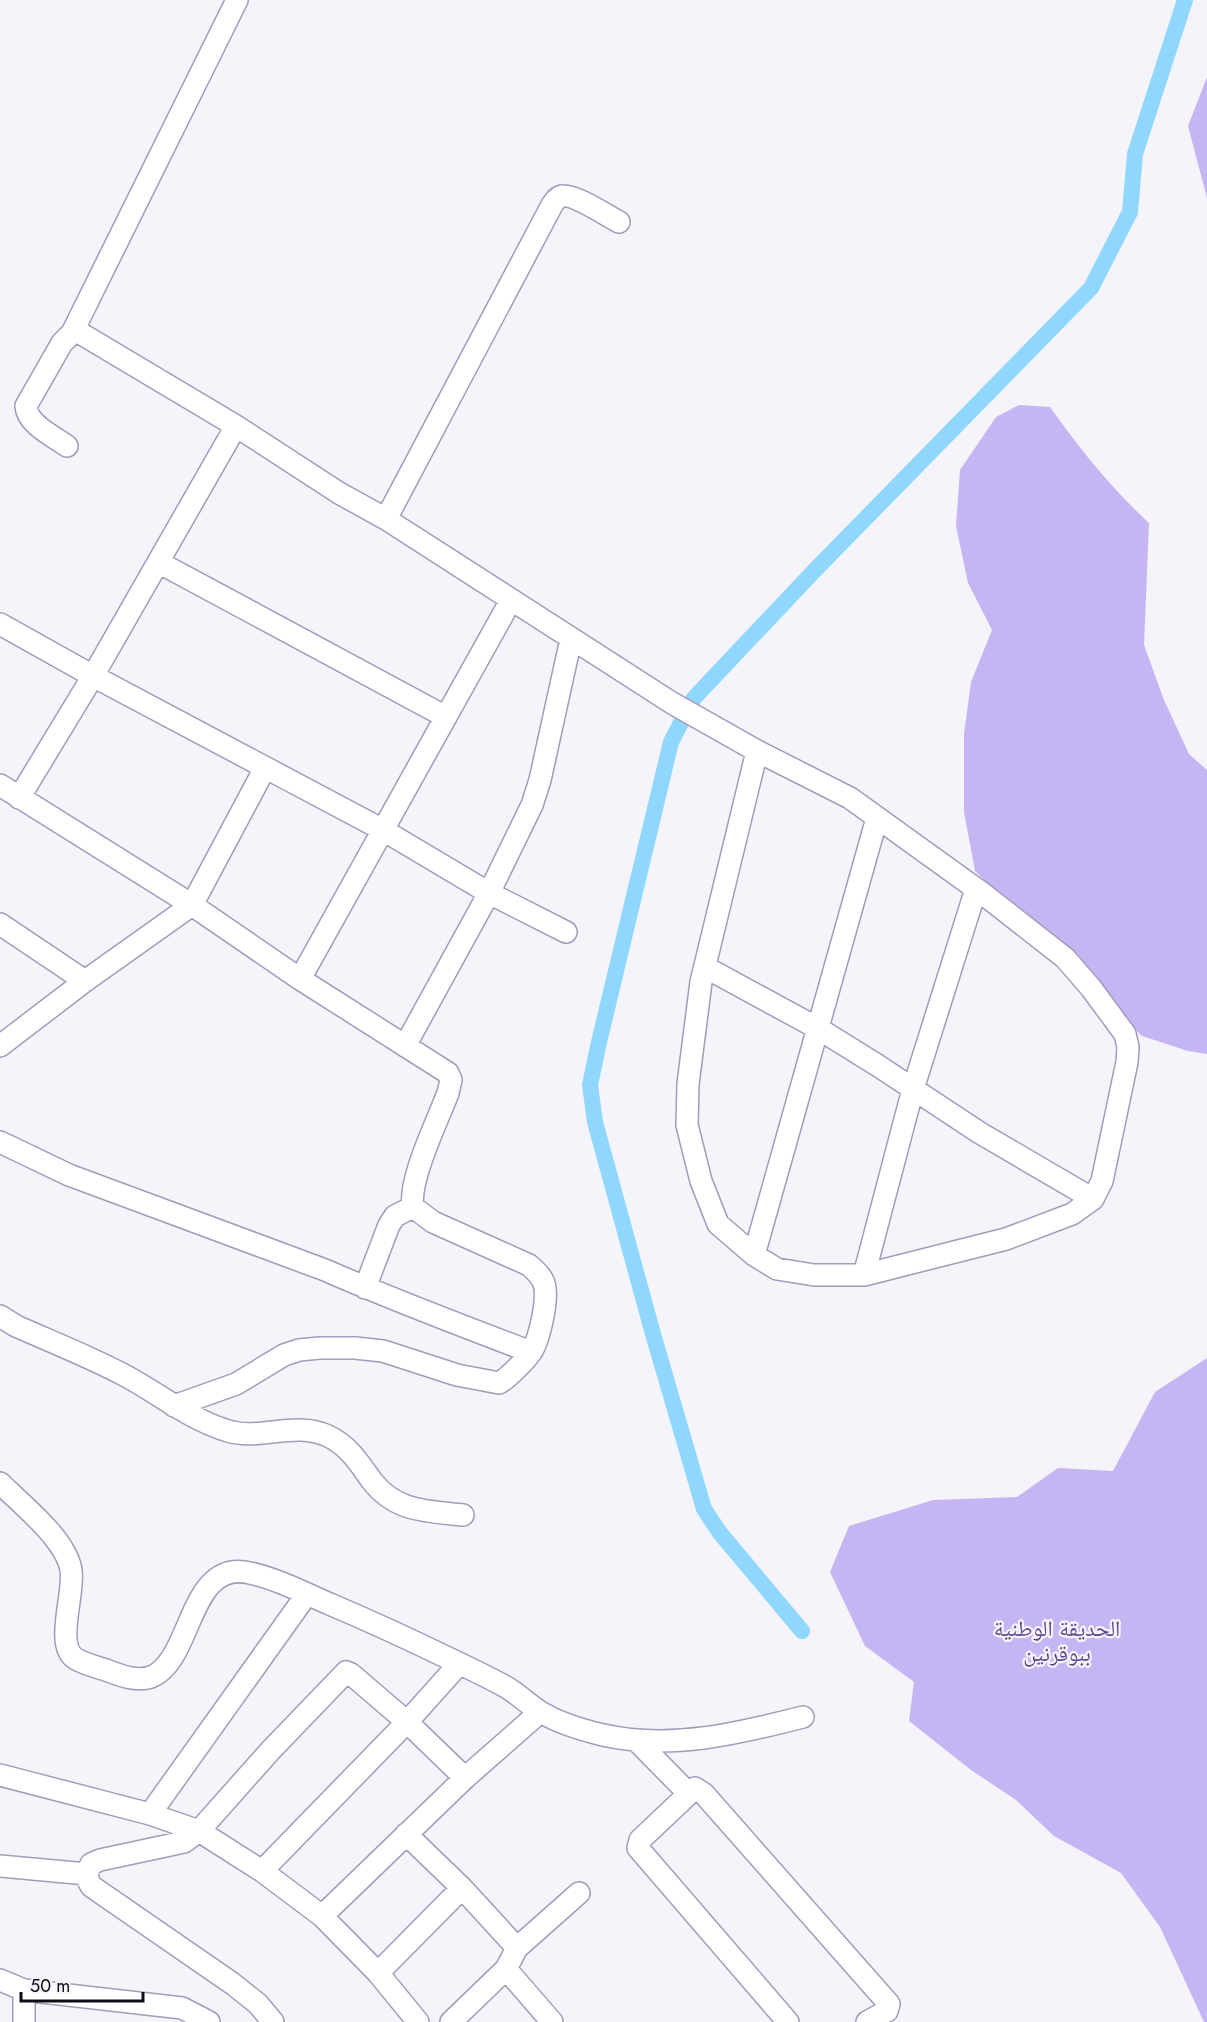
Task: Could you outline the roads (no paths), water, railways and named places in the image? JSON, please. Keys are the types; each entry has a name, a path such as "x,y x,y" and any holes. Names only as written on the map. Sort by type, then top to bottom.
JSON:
{"street":[{"path":"67,446 32,421 26,414 26,406 63,343 72,333 237,0"},
{"path":"386,519 552,205 563,196 573,198 619,222"},
{"path":"72,333 80,333 236,426 339,494 386,519 672,703 757,751 850,798 976,889 1065,958 1125,1034 1128,1047 1127,1062 1102,1181 1093,1199 1072,1214 1006,1239 864,1275 814,1275 777,1269 754,1254 718,1224 701,1180 687,1125 688,1084 701,982 757,751"},
{"path":"19,798 93,676 236,426"},
{"path":"158,562 446,717"},
{"path":"300,979 511,600"},
{"path":"0,624 382,830 489,893 566,932"},
{"path":"405,1046 489,893 532,805 540,780 571,639"},
{"path":"0,1046 85,981 192,905 265,768"},
{"path":"0,785 192,905 300,979 448,1073 451,1080 448,1093 416,1176 411,1196 413,1207 434,1222 529,1265 540,1275 545,1286 545,1303 539,1332 531,1352 503,1381 496,1384 456,1375 383,1351 346,1348 299,1350 284,1355 236,1384 174,1406"},
{"path":"754,1254 877,818"},
{"path":"864,1275 913,1089 976,889"},
{"path":"0,924 85,981"},
{"path":"705,967 819,1029 980,1133 1093,1199"},
{"path":"0,1142 69,1175 325,1270 365,1288 531,1352"},
{"path":"365,1288 389,1225 395,1216 413,1207"},
{"path":"0,1316 16,1326 125,1375 174,1406 223,1430 254,1434 304,1429 316,1431 345,1446 379,1489 399,1503 414,1510 463,1515"},
{"path":"0,1483 50,1533 67,1555 72,1571 72,1592 65,1634 67,1648 74,1658 114,1673 135,1679 151,1677 167,1667 201,1598 213,1581 227,1572 249,1572 380,1625 505,1686 540,1712 572,1726 604,1735 636,1740 673,1741 714,1737 803,1718"},
{"path":"150,1814 307,1594"},
{"path":"262,1871 407,1722 459,1664"},
{"path":"273,2022 258,2004 233,1984 91,1886 87,1881 87,1874 91,1864 100,1860 184,1842 199,1831 270,1750 344,1674 351,1674 407,1722 465,1778"},
{"path":"322,1916 465,1778 540,1712"},
{"path":"636,1740 689,1794"},
{"path":"0,1775 150,1814 199,1831 262,1871 322,1916 378,1973 418,2022"},
{"path":"788,2022 638,1848 640,1840 696,1788 701,1790 889,2004 887,2011 867,2022"},
{"path":"406,1834 462,1888 517,1948"},
{"path":"0,1866 87,1874"},
{"path":"378,1973 462,1888"},
{"path":"451,2022 506,1969 517,1948 579,1893"},
{"path":"506,1969 552,2022"},
{"path":"0,1980 24,1990 182,2008 208,2022"},
{"path":"24,1990 24,2022"}],"waterway":[{"path":"802,1631 720,1533 704,1509 595,1122 590,1085 599,1042 671,742 694,698 815,570 1091,288 1130,212 1135,154 1185,0"}],"park label":[{"name":"الحديقة الوطنية ببوقرنين","path":"1057,1640"}]}
